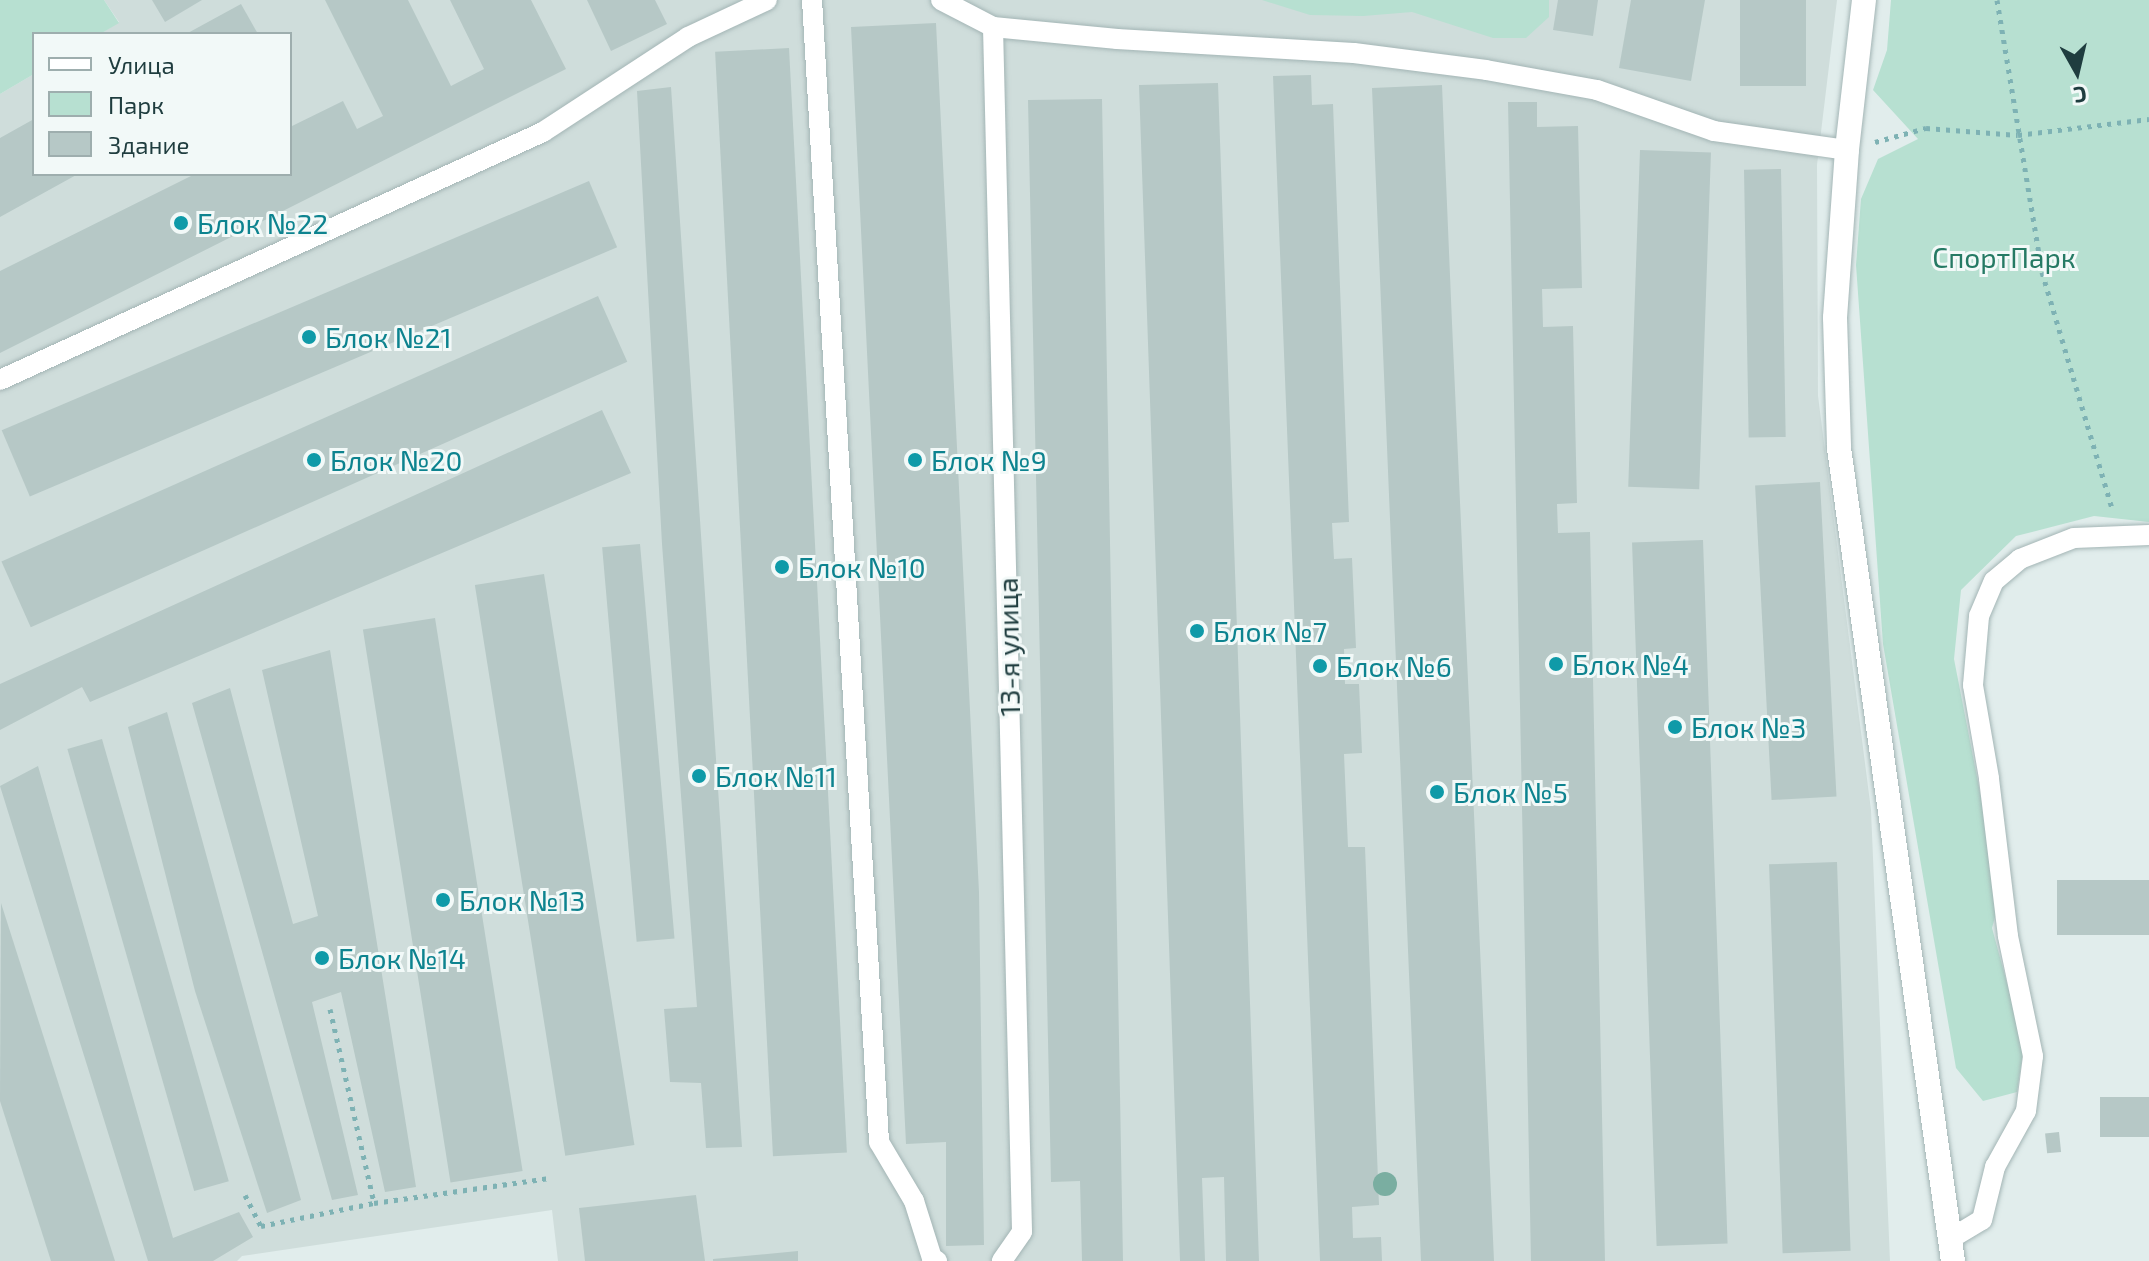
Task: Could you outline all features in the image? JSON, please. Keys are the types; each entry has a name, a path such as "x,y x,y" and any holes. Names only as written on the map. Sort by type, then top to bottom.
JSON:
{"street":[{"path":"1864,0 1847,150 1835,318 1839,448 1951,1250"}],"lane":[{"path":"0,380 543,132 688,37 767,0"},
{"path":"812,0 879,1142 914,1201 932,1258 937,1261"},
{"path":"941,0 993,27 1354,53 1486,70 1597,90 1714,131 1847,150"},
{"name":"13-я улица","path":"993,27 1022,1232 1002,1261"},
{"path":"1951,1250 1982,1220 1995,1167 2026,1111 2033,1056 2008,936 1989,778 1973,685 1979,616 1994,581 2020,559 2074,538 2149,535"}],"path":[{"path":"1997,0 2042,272 2119,534"},
{"path":"1847,150 1926,128 2018,135 2149,119"},
{"path":"330,1009 374,1203"},
{"path":"245,1195 261,1226 374,1203 549,1178"}],"shaded area":[{"path":"104,0 1837,0 1817,165 1818,396 1871,810 1890,1261 558,1261 552,1210 242,1256 237,1261 0,1261 0,94 32,75 32,176 292,176 292,32 103,32 119,22"}],"green space":[{"path":"0,0 104,0 119,23 103,32 32,32 32,75 0,94"},
{"path":"1262,0 1549,0 1549,17 1526,38 1493,38 1412,12 1363,16 1310,15"},
{"name":"СпортПарк","path":"1891,0 2149,0 2149,522 2094,516 2016,536 1961,590 1954,659 1985,818 2003,888 1992,928 2024,1046 2017,1092 1983,1101 1956,1068 1883,644 1856,265 1861,199 1878,159 1918,139 1873,90 1887,50"}],"building":[{"path":"152,0 202,0 165,22"},
{"name":"Блок №22","path":"325,0 408,0 451,86 484,69 450,0 531,0 566,69 0,353 0,271 191,176 292,176 292,126 343,101 357,129 383,116"},
{"path":"587,0 655,0 667,24 611,51"},
{"path":"1558,0 1598,0 1593,36 1553,30"},
{"path":"1631,0 1705,0 1691,81 1619,68"},
{"path":"1740,0 1806,0 1806,86 1740,86"},
{"path":"241,4 257,32 190,32"},
{"name":"Блок №9","path":"936,23 979,892 984,1245 946,1246 946,1142 906,1144 851,27"},
{"name":"Блок №10","path":"789,48 847,1152 773,1156 715,52"},
{"name":"Блок №6","path":"1311,75 1312,105 1333,104 1349,522 1332,523 1334,559 1352,558 1356,648 1344,649 1345,684 1359,684 1362,753 1344,754 1348,847 1365,847 1379,1205 1352,1207 1353,1238 1381,1237 1382,1261 1320,1261 1273,76"},
{"name":"Блок №7","path":"1218,83 1259,1261 1226,1261 1224,1177 1202,1178 1205,1261 1180,1261 1139,85"},
{"name":"Блок №5","path":"1442,85 1494,1261 1421,1261 1372,88"},
{"name":"Блок №11","path":"671,87 742,1147 706,1148 701,1083 670,1082 664,1009 697,1007 662,544 637,91"},
{"path":"1102,99 1123,1261 1082,1261 1080,1181 1051,1182 1028,100"},
{"name":"Блок №4","path":"1508,102 1537,102 1537,127 1578,126 1582,288 1542,289 1543,327 1573,326 1577,503 1557,504 1558,533 1590,532 1605,1261 1531,1261"},
{"path":"32,120 32,176 74,176 0,217 0,138"},
{"path":"1640,150 1711,152 1699,489 1628,487"},
{"path":"1781,169 1786,437 1749,438 1744,170"},
{"name":"Блок №21","path":"589,181 617,247 30,497 2,430"},
{"name":"Блок №20","path":"598,296 627,362 31,627 1,562"},
{"path":"602,410 631,473 90,702 82,687 0,730 0,684"},
{"path":"1820,482 1836,797 1772,800 1755,485"},
{"name":"Блок №3","path":"1703,540 1728,1244 1657,1246 1632,542"},
{"name":"Блок №11","path":"640,544 675,938 637,942 602,547"},
{"path":"544,574 634,1145 565,1156 475,585"},
{"name":"Блок №13","path":"435,618 523,1171 451,1183 363,629"},
{"name":"Блок №14","path":"330,650 416,1187 385,1192 341,992 312,1002 358,1195 332,1200 192,703 230,688 293,924 318,916 262,670"},
{"path":"167,712 301,1200 267,1213 195,991 128,727"},
{"path":"102,739 229,1181 194,1191 67,749"},
{"path":"38,766 173,1238 239,1212 253,1237 213,1261 148,1261 0,786"},
{"path":"1837,862 1851,1251 1783,1253 1769,864"},
{"path":"2057,880 2149,880 2149,935 2057,935"},
{"path":"1,903 115,1261 51,1261 0,1101"},
{"path":"2100,1097 2149,1097 2149,1137 2100,1137"},
{"path":"2059,1132 2061,1152 2047,1153 2045,1133"},
{"path":"696,1195 705,1261 585,1261 579,1208"},
{"path":"798,1251 798,1261 713,1261 713,1259"}],"place":[{"name":"Блок №22","path":"181,223"},
{"name":"Блок №21","path":"309,337"},
{"name":"Блок №20","path":"314,460"},
{"name":"Блок №9","path":"915,460"},
{"name":"Блок №10","path":"782,567"},
{"name":"Блок №7","path":"1197,631"},
{"name":"Блок №4","path":"1556,664"},
{"name":"Блок №6","path":"1320,666"},
{"name":"Блок №3","path":"1675,727"},
{"name":"Блок №11","path":"699,776"},
{"name":"Блок №5","path":"1437,792"},
{"name":"Блок №13","path":"443,900"},
{"name":"Блок №14","path":"322,958"}]}
